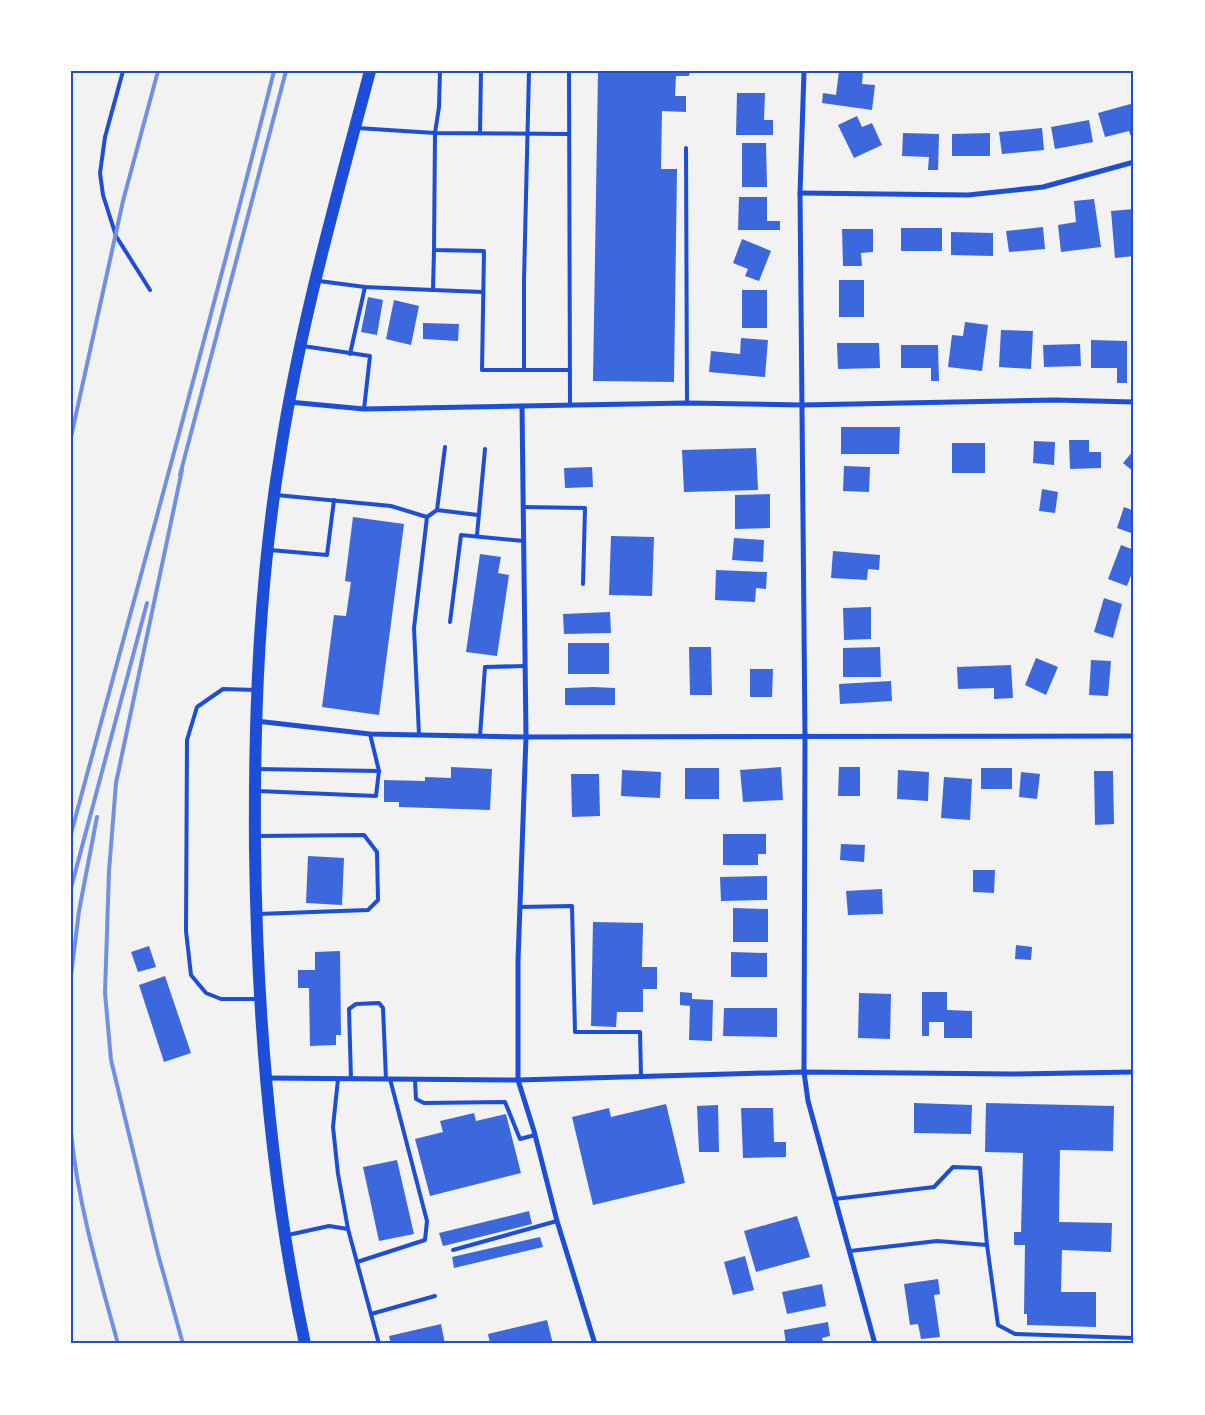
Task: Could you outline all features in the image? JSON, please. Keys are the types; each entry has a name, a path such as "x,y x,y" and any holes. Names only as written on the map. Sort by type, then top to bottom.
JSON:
{"main road":[{"path":"306,1344 285,1236 266,1078 260,999 255,836 257,690 274,495 289,402 315,281 370,71"}],"street":[{"path":"804,71 800,192 805,737 804,1072 808,1101 875,1344"},
{"path":"800,192 968,194 1043,187 1134,162"},
{"path":"289,402 364,408 687,403 802,405 1055,400 1134,402"},
{"path":"522,406 526,737 520,907 518,1080 535,1135 557,1221 595,1344"},
{"path":"256,721 370,734 526,737 1134,736"},
{"path":"266,1078 518,1080 804,1072 1012,1074 1134,1072"}],"lane":[{"path":"123,71 105,137 100,173 103,195 116,236 150,290"},
{"path":"433,290 435,132 439,107 440,71"},
{"path":"480,133 481,71"},
{"path":"524,370 524,280 529,71"},
{"path":"569,71 570,405"},
{"path":"355,128 435,132 570,134"},
{"path":"686,148 687,403"},
{"path":"434,250 484,251 482,370 570,370"},
{"path":"315,281 365,287 483,292"},
{"path":"350,354 365,287"},
{"path":"300,346 370,356 364,408"},
{"path":"437,510 445,447"},
{"path":"477,535 485,449"},
{"path":"274,495 392,506 427,517"},
{"path":"268,550 327,555 334,500"},
{"path":"523,507 585,508 583,584"},
{"path":"419,735 414,628 427,517 437,510 478,515"},
{"path":"450,622 461,535 477,535 524,541"},
{"path":"480,736 484,667 525,666"},
{"path":"257,690 223,689 197,707 188,740 186,931 192,975 206,993 221,999 260,999"},
{"path":"255,791 376,796 379,771 370,734"},
{"path":"255,769 379,771"},
{"path":"255,836 364,835 377,852 378,900 368,910 256,914"},
{"path":"520,907 572,906 575,1032 640,1032 641,1076"},
{"path":"351,1079 350,1009 356,1004 379,1003 383,1008 388,1079 428,1221 425,1240 358,1262"},
{"path":"338,1079 333,1127 338,1174 348,1229 380,1344"},
{"path":"415,1080 416,1099 424,1103 505,1102 520,1139 535,1135"},
{"path":"835,1199 934,1187 953,1167 980,1168 987,1245 998,1325 1015,1334 1134,1338"},
{"path":"453,1250 557,1221"},
{"path":"285,1236 329,1226 348,1229"},
{"path":"850,1250 937,1241 987,1245"},
{"path":"372,1314 435,1296"}],"building":[{"path":"598,71 690,71 689,76 676,76 675,96 686,96 686,112 662,111 661,169 677,169 674,382 593,381"},
{"path":"839,71 863,71 862,84 875,85 872,110 822,103 823,93 836,95"},
{"path":"737,93 765,93 764,120 773,120 773,135 736,135"},
{"path":"1134,103 1134,145 1129,131 1105,137 1098,113"},
{"path":"857,116 862,127 872,123 882,145 854,158 838,125"},
{"path":"1089,120 1093,142 1055,149 1051,127"},
{"path":"1042,128 1044,150 1002,154 999,132"},
{"path":"903,133 939,134 938,170 928,170 929,157 902,156"},
{"path":"990,133 990,156 952,156 952,134"},
{"path":"742,143 766,143 767,187 742,187"},
{"path":"739,197 767,197 767,221 780,221 780,230 738,230"},
{"path":"1094,199 1101,247 1061,252 1058,225 1076,222 1074,201"},
{"path":"1134,209 1134,256 1115,258 1111,211"},
{"path":"1043,227 1045,249 1009,252 1006,231"},
{"path":"901,228 942,228 942,251 901,251"},
{"path":"842,229 873,229 873,252 861,253 862,266 843,266"},
{"path":"951,232 993,233 993,256 951,255"},
{"path":"742,239 771,251 759,281 745,276 748,269 733,263"},
{"path":"839,280 864,280 864,317 839,317"},
{"path":"742,290 767,290 767,328 742,328"},
{"path":"368,297 383,300 377,335 361,332"},
{"path":"394,300 419,306 411,345 386,339"},
{"path":"965,322 988,325 982,371 948,367 952,335 963,336"},
{"path":"423,323 459,324 458,341 423,339"},
{"path":"1001,330 1033,331 1031,369 999,367"},
{"path":"741,338 768,340 765,377 709,372 711,351 740,354"},
{"path":"1091,340 1127,341 1127,383 1117,383 1117,368 1091,368"},
{"path":"837,343 879,343 880,368 838,369"},
{"path":"1080,344 1081,366 1044,367 1043,345"},
{"path":"901,345 938,345 939,381 931,381 931,368 901,368"},
{"path":"841,427 900,427 899,454 841,454"},
{"path":"1069,440 1089,440 1089,452 1101,452 1101,468 1070,469"},
{"path":"1034,441 1055,442 1054,465 1033,463"},
{"path":"952,443 985,443 985,473 952,473"},
{"path":"756,448 758,490 684,492 682,450"},
{"path":"1134,450 1134,472 1123,463"},
{"path":"844,466 870,467 869,492 843,491"},
{"path":"592,467 593,487 565,488 564,468"},
{"path":"1042,489 1058,492 1055,513 1039,511"},
{"path":"770,494 770,528 735,529 735,495"},
{"path":"1133,505 1134,534 1117,528 1124,507 1132,510"},
{"path":"353,517 404,524 379,715 322,707 334,615 346,616 351,582 345,581"},
{"path":"611,536 654,537 652,596 609,595"},
{"path":"734,538 764,540 763,562 732,560"},
{"path":"1121,545 1134,550 1134,568 1127,586 1108,579"},
{"path":"833,551 880,555 879,570 868,569 867,580 831,578"},
{"path":"480,554 501,557 498,573 509,575 497,656 466,652"},
{"path":"716,570 767,572 766,589 756,588 755,602 715,600"},
{"path":"1104,598 1122,604 1113,638 1094,632"},
{"path":"871,607 871,639 844,640 843,608"},
{"path":"610,612 611,633 564,634 563,614"},
{"path":"568,643 609,643 609,674 568,674"},
{"path":"689,647 711,647 712,695 690,695"},
{"path":"880,647 881,677 843,677 843,648"},
{"path":"1036,658 1058,667 1046,695 1025,685"},
{"path":"1091,660 1111,661 1108,696 1089,695"},
{"path":"1011,665 1013,698 994,699 994,688 958,689 957,667"},
{"path":"750,669 773,669 772,697 750,697"},
{"path":"891,681 892,701 840,704 839,684"},
{"path":"565,688 615,688 615,705 565,705"},
{"path":"451,767 492,769 490,810 399,807 399,802 384,802 384,780 425,781 425,777 451,778"},
{"path":"781,767 783,800 743,802 740,770"},
{"path":"839,767 860,767 860,796 838,796"},
{"path":"685,768 719,768 719,799 685,799"},
{"path":"981,768 1012,768 1012,789 981,789"},
{"path":"622,770 661,772 660,798 621,796"},
{"path":"898,770 929,772 928,801 897,799"},
{"path":"1094,771 1113,771 1114,824 1095,825"},
{"path":"1021,772 1040,774 1037,799 1019,797"},
{"path":"571,774 599,774 600,816 572,817"},
{"path":"944,777 972,779 970,820 941,818"},
{"path":"723,834 766,834 766,854 758,854 758,865 723,865"},
{"path":"841,844 865,845 864,862 840,860"},
{"path":"308,856 344,858 342,905 306,903"},
{"path":"973,870 995,870 994,893 973,892"},
{"path":"767,876 767,900 721,901 720,877"},
{"path":"882,889 883,914 848,915 846,891"},
{"path":"733,908 768,909 768,942 733,942"},
{"path":"593,922 643,923 642,967 657,967 657,989 643,989 643,1012 617,1012 616,1027 591,1026"},
{"path":"1016,945 1032,947 1031,960 1015,959"},
{"path":"149,946 156,967 138,972 131,952"},
{"path":"340,951 341,1035 336,1035 336,1045 310,1046 309,988 298,988 298,970 315,970 315,952"},
{"path":"731,952 767,953 767,977 731,977"},
{"path":"165,976 191,1053 164,1062 139,985"},
{"path":"680,992 692,993 692,999 713,1000 712,1041 689,1040 690,1006 680,1005"},
{"path":"922,992 947,992 947,1010 972,1011 972,1038 944,1038 944,1022 929,1022 929,1036 922,1036"},
{"path":"859,993 891,994 890,1039 858,1038"},
{"path":"724,1008 777,1008 777,1037 723,1036"},
{"path":"914,1103 972,1105 971,1134 914,1133"},
{"path":"986,1103 1114,1106 1113,1151 1060,1150 1059,1222 1112,1223 1111,1252 1062,1250 1061,1292 1096,1292 1096,1327 1027,1325 1027,1314 1024,1314 1025,1245 1014,1245 1014,1232 1021,1232 1023,1153 985,1152"},
{"path":"666,1104 685,1183 593,1205 572,1117 609,1108 611,1117"},
{"path":"718,1105 719,1152 699,1152 697,1106"},
{"path":"741,1108 773,1108 774,1142 786,1142 786,1157 743,1158"},
{"path":"474,1113 476,1121 506,1114 521,1173 430,1196 415,1139 443,1132 440,1121"},
{"path":"397,1160 414,1234 379,1241 363,1167"},
{"path":"529,1211 532,1224 443,1246 439,1233"},
{"path":"797,1216 810,1257 756,1272 744,1231"},
{"path":"540,1237 543,1247 454,1268 452,1257"},
{"path":"745,1256 754,1290 733,1295 724,1262"},
{"path":"938,1279 940,1294 934,1295 940,1337 921,1339 918,1324 910,1325 904,1284"},
{"path":"822,1284 826,1306 787,1314 782,1292"},
{"path":"547,1320 553,1344 490,1344 488,1334"},
{"path":"828,1322 830,1336 822,1338 824,1344 786,1344 784,1330"},
{"path":"441,1324 445,1344 391,1344 389,1336"}],"railway":[{"path":"71,437 123,201 158,71"},
{"path":"71,834 200,358 274,71"},
{"path":"180,475 286,71"},
{"path":"182,470 116,783 109,871 105,993 111,1060 158,1254 183,1344"},
{"path":"71,888 147,603"},
{"path":"71,976 79,911 97,817"},
{"path":"71,1133 84,1213 118,1344"}]}
